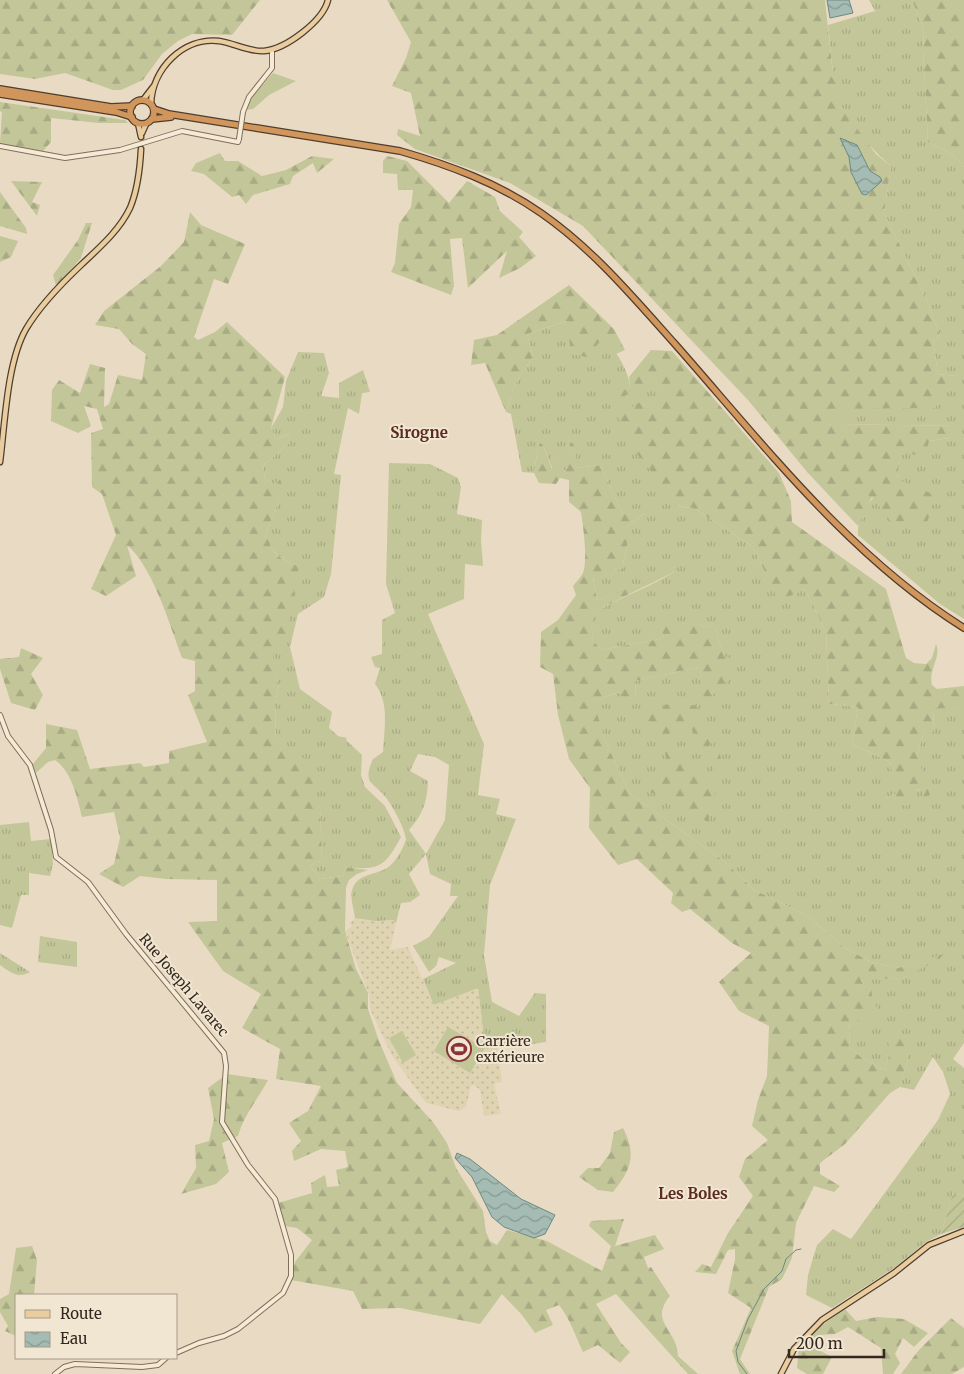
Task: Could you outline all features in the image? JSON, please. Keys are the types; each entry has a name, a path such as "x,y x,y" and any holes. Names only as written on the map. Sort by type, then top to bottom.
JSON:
{"highway":[{"path":"0,89 111,107 132,106 137,101 143,100 169,114 233,125"},
{"path":"0,94 116,112 132,118 138,123 146,124 152,119 169,117 364,144 407,153 486,182 539,212 570,235 610,271 803,489 855,544 913,594 964,628"},
{"path":"132,106 132,118"},
{"path":"152,119 153,107"}],"main road":[{"path":"143,100 173,56 195,43 218,41 256,50 272,50 287,43 313,23 323,11 328,0"},
{"path":"153,107 156,82"},
{"path":"138,123 141,137 146,124"},
{"path":"0,462 11,378 26,329 72,274 105,242 122,222 130,208 138,183 141,149"},
{"path":"781,1374 794,1349 822,1320 894,1273 929,1245 964,1231"}],"street":[{"path":"0,146 65,158 120,150 182,131 239,140 243,112 249,97 272,68 272,50"},
{"name":"Rue Joseph Lavarec","path":"0,715 8,736 30,765 50,824 56,857 88,882 126,934 224,1053 226,1066 222,1122 248,1165 275,1199 292,1261 292,1276 287,1288 272,1304 229,1334 178,1352"},
{"path":"55,1374 64,1367 75,1364 142,1367 158,1365 165,1359"}],"shaded area":[{"path":"355,918 375,921 393,920 396,923 390,950 408,947 434,1005 478,988 484,1038 497,1046 502,1082 494,1084 501,1114 484,1116 480,1090 474,1085 471,1086 466,1107 459,1111 426,1103 391,1054 370,1009 369,995 345,931 352,926 350,923"}],"green space":[{"path":"0,0 260,0 232,35 192,34 178,41 162,54 143,80 121,90 113,90 65,73 35,79 0,74"},
{"path":"387,0 825,0 832,66 843,110 876,154 891,166 884,213 927,300 940,336 933,341 938,374 956,376 935,408 841,409 840,424 956,426 950,438 929,441 925,456 901,453 897,479 935,495 927,523 891,521 872,497 858,526 807,472 748,400 583,226 510,183 415,149 397,135 398,129 420,136 411,93 392,86 406,58 411,42"},
{"path":"869,0 912,0 924,30 923,49 928,142 953,155 964,167 964,619 940,604 858,535 861,517 865,509 882,490 897,479 901,452 929,441 950,438 955,426 840,424 840,409 862,407 956,376 938,374 933,341 940,336 927,300 884,213 891,166 851,124 846,117 836,90 828,25 875,11"},
{"path":"912,0 964,0 964,167 953,155 928,142 923,49 924,30"},
{"path":"273,73 296,81 269,95 253,109 247,110 250,99"},
{"path":"0,102 125,120 128,123 99,123 51,118 51,142 43,151 0,144 2,112 0,111"},
{"path":"220,153 225,161 238,161 262,176 286,170 312,156 334,159 317,173 313,163 293,176 290,184 253,195 246,204 239,195 232,197 204,174 191,171 196,163"},
{"path":"387,156 407,161 449,203 467,181 495,197 500,211 523,232 519,237 536,256 520,268 499,278 507,251 468,288 462,238 450,239 454,286 451,295 391,272 395,263 399,224 411,207 413,190 398,190 397,174 383,173 383,161"},
{"path":"11,181 42,182 32,202 40,205 37,216"},
{"path":"0,192 26,228 27,234 0,226"},
{"path":"190,212 201,225 245,244 228,284 214,279 194,337 198,340 215,332 227,322 285,377 271,428 276,439 290,434 290,442 263,466 265,479 273,484 280,480 287,496 279,500 265,536 278,556 299,566 284,646 272,650 279,685 275,703 276,741 307,760 320,808 322,859 310,866 320,879 342,876 346,867 368,870 357,874 349,880 346,888 345,931 356,969 368,993 368,1009 397,1083 433,1122 447,1143 456,1168 483,1211 486,1232 490,1241 497,1245 507,1230 547,1241 602,1271 611,1246 589,1226 591,1221 624,1219 615,1246 655,1235 664,1249 644,1257 648,1268 651,1267 670,1296 664,1305 663,1320 674,1339 678,1356 698,1374 688,1374 616,1294 596,1304 621,1343 630,1352 620,1363 598,1345 583,1352 559,1305 546,1310 553,1325 535,1333 522,1315 502,1294 480,1324 400,1308 362,1309 353,1291 291,1280 295,1262 312,1240 297,1228 285,1226 278,1203 312,1193 311,1183 325,1175 327,1187 339,1186 336,1170 348,1167 345,1151 321,1149 294,1161 292,1151 301,1141 289,1123 308,1111 321,1086 276,1079 280,1049 242,1028 261,994 223,971 188,922 217,921 217,880 166,879 140,876 123,887 99,874 114,864 120,838 114,812 82,817 70,778 55,760 48,762 36,773 33,764 46,748 46,724 77,730 90,769 140,763 144,767 169,763 169,751 207,742 188,695 195,691 195,661 182,658 153,582 145,567 127,545 136,576 106,596 91,589 116,535 102,494 92,487 91,433 103,429 97,409 84,406 91,426 78,433 51,421 52,390 59,380 80,393 90,364 105,368 104,407 109,404 118,375 142,380 146,354 132,344 119,329 95,325 104,311 161,266 184,242"},
{"path":"86,223 92,223 81,258 56,286 53,275 78,240"},
{"path":"0,236 18,241 11,257 0,262"},
{"path":"569,285 614,329 625,350 616,354 603,338 587,357 571,354 567,321 527,334 533,357 515,384 506,412 485,363 471,365 474,340 497,335"},
{"path":"567,321 600,335 609,343 617,355 627,374 630,387 615,394 656,382 661,395 646,407 640,402 680,507 694,508 753,547 779,600 805,589 826,632 829,704 858,707 852,744 890,762 897,793 884,799 921,789 917,755 924,732 933,731 934,707 964,709 964,1043 953,1059 964,1068 964,1196 953,1193 941,1234 926,1242 894,1268 832,1308 806,1295 808,1275 817,1245 833,1229 851,1239 938,1120 950,1094 943,1072 933,1057 914,1090 900,1087 908,1059 889,1035 889,1055 885,1070 862,1058 849,1047 850,1017 856,1018 864,985 861,979 903,978 943,955 898,968 871,962 845,948 806,915 754,890 725,862 629,793 606,742 592,701 620,692 636,698 635,681 700,667 702,699 724,656 715,627 660,621 664,638 602,650 593,641 591,615 677,570 675,566 647,583 597,600 593,577 613,573 616,568 624,574 623,564 627,547 627,527 645,513 623,514 600,465 577,468 570,443 566,472 554,461 553,470 543,445 539,442 534,473 522,472 511,414 506,412 515,384 533,357 527,334"},
{"path":"651,350 672,351 779,473 791,501 792,522 886,589 906,658 914,663 926,664 932,658 936,644 937,654 931,679 932,685 937,689 964,686 964,709 934,708 933,732 924,732 917,755 930,795 924,797 921,789 916,790 907,806 883,800 896,793 890,762 852,744 858,707 829,704 826,632 805,589 779,601 753,547 694,508 681,507 628,443 617,415 640,402 646,407 660,395 656,382 617,399 614,394 630,387 629,377"},
{"path":"298,352 324,353 329,373 321,396 339,398 339,383 363,370 370,392 362,393 359,414 348,408 334,474 341,475 331,574 324,597 298,614 290,647 300,689 332,712 329,728 338,736 347,738 346,740 362,755 361,775 365,787 385,806 401,837 386,860 380,864 367,868 346,867 342,876 320,879 310,866 322,859 320,808 276,741 275,703 279,685 271,650 298,566 278,555 265,536 279,500 273,484 265,479 263,466 290,442 289,434 276,439 271,428 283,407 286,381"},
{"path":"539,442 543,445 552,469 554,461 559,463 565,472 570,443 575,442 577,468 600,465 623,514 646,512 627,527 627,547 623,564 624,575 616,568 613,573 593,578 597,600 647,582 675,566 677,570 592,615 593,641 602,650 664,638 659,620 715,627 724,656 732,659 725,689 701,700 700,667 635,681 636,698 631,706 619,692 593,701 606,742 629,793 725,862 754,890 806,915 845,948 871,962 898,968 944,954 938,960 903,978 861,980 864,985 871,985 872,996 879,1013 871,1014 868,1021 860,1022 856,1018 850,1018 849,1047 862,1058 885,1070 889,1055 888,1035 909,1038 908,1059 900,1087 890,1093 845,1144 820,1163 820,1174 840,1186 834,1192 814,1186 796,1223 792,1258 782,1279 769,1287 740,1359 750,1374 740,1374 732,1351 751,1308 728,1293 735,1259 735,1249 728,1250 716,1274 695,1272 702,1264 711,1267 728,1233 753,1196 739,1177 745,1159 768,1140 752,1126 758,1100 767,1076 769,1026 739,1011 719,982 751,953 732,943 690,909 682,912 671,903 673,893 637,859 618,865 589,828 590,788 569,759 558,715 553,674 540,667 541,632 558,620 576,595 573,586 583,573 585,551 583,525 581,512 569,502 569,480 560,478 556,484 539,483 534,473"},
{"path":"389,463 430,464 458,478 461,487 457,514 482,520 483,566 465,564 464,599 428,614 484,744 478,795 500,799 496,814 516,819 490,885 484,955 492,1002 519,1016 535,993 546,994 546,1042 512,1046 489,1043 484,1038 478,988 434,1005 423,979 456,963 439,957 436,966 429,972 413,946 429,937 458,896 450,896 451,884 430,874 426,854 409,874 420,895 410,902 401,903 396,923 393,920 375,921 355,918 351,897 354,885 361,878 387,868 399,855 406,839 393,808 371,782 368,774 373,759 383,752 385,716 383,699 375,684 380,668 375,667 371,657 382,654 382,620 395,613 386,584","holes":["418,754 435,757 449,765 445,820 426,854 409,830 418,819 423,808 427,796 428,781 410,771"]},
{"path":"21,648 43,658 31,674 43,695 35,710 11,703 0,669 0,659 19,657"},
{"path":"678,702 681,707 697,705 699,723 717,723 712,743 700,752 691,726 671,730 665,742 684,766 696,774 711,780 719,750 722,764 708,822 647,790 667,757 654,735 633,719 634,713"},
{"path":"29,822 31,841 51,839 53,864 50,876 29,873 29,895 21,895 12,928 0,925 0,825"},
{"path":"40,936 77,942 77,967 38,962"},
{"path":"0,953 30,972 18,975 7,970 0,965"},
{"name":"Carrière extérieure","path":"448,1027 485,1048 470,1073 434,1051"},
{"path":"402,1031 416,1055 403,1063 389,1038"},
{"path":"227,1074 268,1080 247,1114 238,1136 222,1143 229,1172 216,1184 181,1194 196,1168 195,1145 209,1141 214,1119 208,1088"},
{"path":"623,1128 631,1154 628,1169 613,1192 598,1190 579,1177 588,1168 599,1168 610,1153 614,1132"},
{"path":"953,1193 964,1196 964,1227 941,1234"},
{"path":"32,1246 37,1260 34,1294 15,1294 15,1336 5,1331 8,1326 0,1312 0,1299 9,1294 16,1248"},
{"path":"845,1309 856,1321 877,1317 904,1319 928,1333 914,1347 903,1338 895,1354 900,1363 893,1374 883,1374 881,1348 848,1327 835,1334 819,1335 815,1348 832,1357 823,1374 807,1374 797,1368 799,1347 818,1328"},
{"path":"951,1318 964,1328 964,1367 952,1374 901,1374 918,1351"}],"water":[{"path":"827,0 849,0 853,13 830,18"},
{"path":"840,138 857,145 870,171 880,177 882,181 866,195 862,194 851,172 849,157"},
{"path":"457,1153 470,1159 521,1199 555,1215 545,1234 534,1238 504,1227 492,1217 472,1177 455,1158"}],"waterway":[{"path":"747,1374 738,1362 736,1351 748,1319 764,1289 782,1271 786,1259 796,1250 801,1249"}],"place":[{"name":"Carrière extérieure","path":"459,1049"}],"district":[{"name":"Sirogne","path":"419,433"},
{"name":"Les Boles","path":"693,1194"}]}
